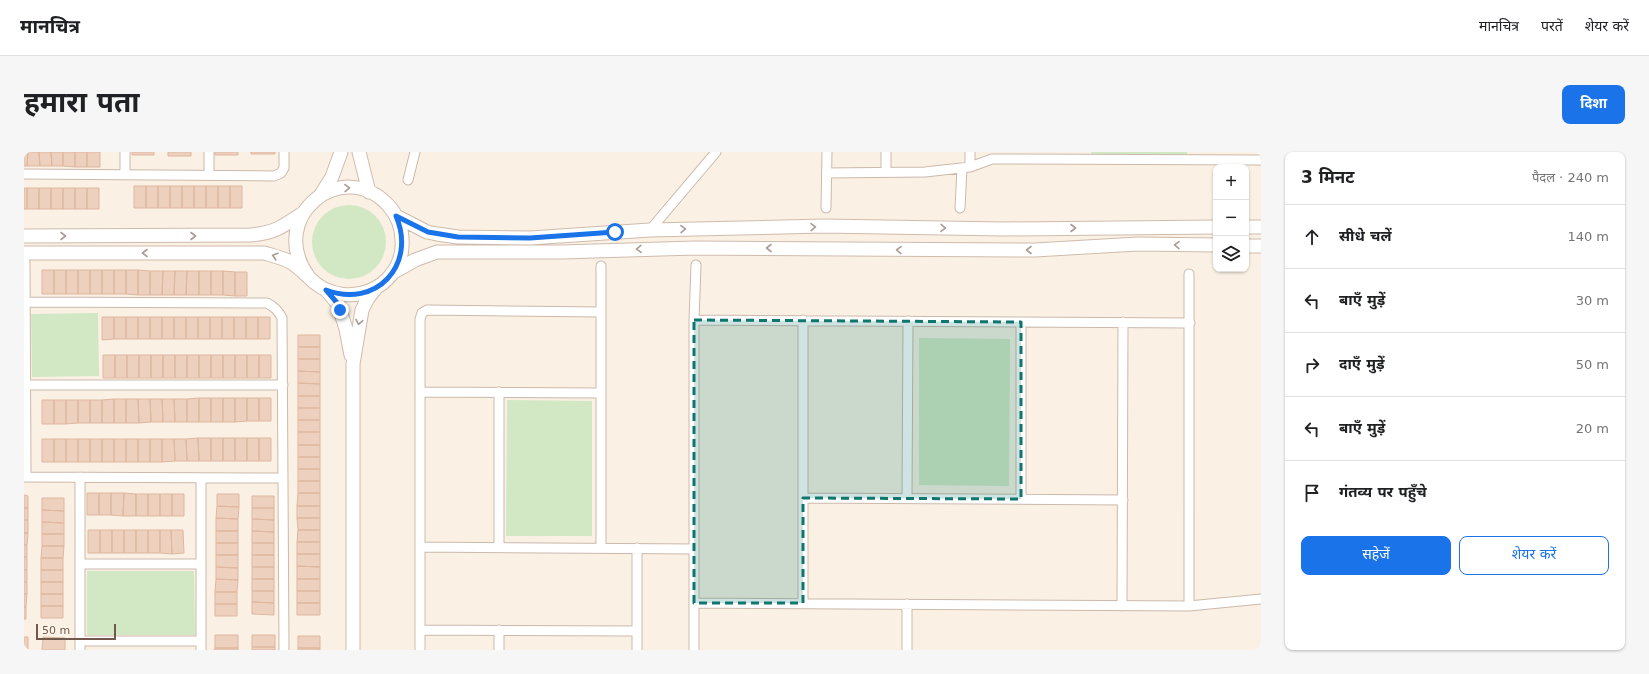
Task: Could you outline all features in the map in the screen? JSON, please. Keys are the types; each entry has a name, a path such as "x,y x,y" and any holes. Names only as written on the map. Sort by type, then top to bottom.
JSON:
{"main road":[{"path":"24,236 250,236 273,232 303,213 320,196 332,177 341,152"},
{"path":"359,152 369,192"},
{"path":"320,196 344,188 357,188 369,192 385,202 396,216 403,241 400,258 392,273"},
{"path":"303,213 296,231 296,245 298,259 308,276"},
{"path":"396,216 428,232 458,237 530,238 650,230 824,226 1003,229 1213,227"},
{"path":"1249,227 1261,227"},
{"path":"353,650 353,364 362,310 368,298 392,273 414,260 437,252 562,252 695,248 1035,250 1138,244 1213,245"},
{"path":"1249,246 1261,246"},
{"path":"25,257 264,253 293,264 316,284 326,290 343,295 351,295 360,294 376,288"},
{"path":"326,290 338,304 353,364"}],"street":[{"path":"125,152 125,174"},
{"path":"209,152 209,175"},
{"path":"24,174 274,176 281,173 284,168 284,152"},
{"path":"408,180 415,152"},
{"path":"650,230 716,152"},
{"path":"826,208 827,152"},
{"path":"886,152 886,172"},
{"path":"960,208 966,167 970,152"},
{"path":"827,173 925,172 966,167 992,159 1081,155 1241,156 1261,160"},
{"path":"25,257 25,477 283,478"},
{"path":"694,650 694,320 696,265"},
{"path":"601,266 601,548"},
{"path":"1189,274 1190,606"},
{"path":"26,302 267,303 274,307 282,318 284,650"},
{"path":"420,650 420,319 422,313 427,310 601,312"},
{"path":"694,320 1190,323"},
{"path":"803,320 803,604"},
{"path":"907,498 908,321"},
{"path":"1021,322 1021,499"},
{"path":"1122,606 1123,322"},
{"path":"26,385 283,385"},
{"path":"420,392 601,393"},
{"path":"499,392 499,547"},
{"path":"80,477 80,646 201,646 201,478"},
{"path":"803,498 1123,500"},
{"path":"420,547 694,548"},
{"path":"637,650 638,548"},
{"path":"80,564 201,564"},
{"path":"694,603 1190,606 1261,599"},
{"path":"907,604 907,650"},
{"path":"420,630 637,631"},
{"path":"499,630 499,650"}],"highlighted area":[{"path":"694,320 1021,322 1021,499 803,498 803,603 694,603"}],"green space":[{"path":"1091,152 1187,152 1187,157 1092,158"},
{"path":"342,205 356,205 370,211 380,221 386,235 384,256 380,263 370,273 356,279 342,279 328,273 318,263 312,249 312,235 318,221 328,211"},
{"path":"98,313 99,376 32,377 31,314"},
{"path":"919,338 1010,339 1009,486 919,485"},
{"path":"507,400 592,401 592,536 506,536"},
{"path":"87,571 194,571 195,635 87,635"}],"building":[{"path":"24,152 28,152 27,166 24,166"},
{"path":"28,152 39,152 40,166 27,166"},
{"path":"39,152 51,152 52,166 40,166"},
{"path":"51,152 63,152 63,166 52,166"},
{"path":"63,152 75,152 75,167 63,166"},
{"path":"75,152 87,152 87,167 75,167"},
{"path":"87,152 100,152 100,167 87,167"},
{"path":"132,152 154,152 154,155 132,155"},
{"path":"168,152 191,152 191,156 168,156"},
{"path":"215,152 238,152 238,155 215,155"},
{"path":"251,152 275,152 275,154 251,154"},
{"path":"134,186 146,186 146,208 134,208"},
{"path":"146,186 158,186 158,208 146,208"},
{"path":"158,186 170,186 170,208 158,208"},
{"path":"170,186 182,186 182,208 170,208"},
{"path":"182,186 194,186 194,208 182,208"},
{"path":"194,186 206,186 206,208 194,208"},
{"path":"206,186 218,186 218,208 206,208"},
{"path":"218,186 230,186 230,208 218,208"},
{"path":"230,186 242,186 242,208 230,208"},
{"path":"24,188 27,188 27,209 24,209"},
{"path":"27,188 39,188 39,209 27,209"},
{"path":"39,188 51,188 51,209 39,209"},
{"path":"51,188 63,188 63,209 51,209"},
{"path":"63,188 75,188 75,209 63,209"},
{"path":"75,188 87,188 87,209 75,209"},
{"path":"87,188 99,188 99,209 87,209"},
{"path":"42,270 54,270 54,294 42,294"},
{"path":"54,270 66,270 66,294 54,294"},
{"path":"66,270 78,270 78,294 66,294"},
{"path":"78,270 90,270 90,294 78,294"},
{"path":"90,270 102,270 102,294 90,294"},
{"path":"102,270 114,270 114,294 102,294"},
{"path":"114,270 126,270 126,294 114,294"},
{"path":"126,270 138,270 138,295 126,294"},
{"path":"138,270 150,271 150,295 138,295"},
{"path":"150,271 163,271 162,295 150,295"},
{"path":"163,271 175,271 174,295 162,295"},
{"path":"175,271 187,271 186,295 174,295"},
{"path":"187,271 199,271 199,295 186,295"},
{"path":"199,271 211,271 211,295 199,295"},
{"path":"211,271 223,271 223,295 211,295"},
{"path":"223,271 235,272 235,296 223,295"},
{"path":"235,272 247,272 247,296 235,296"},
{"path":"102,317 114,317 114,339 102,340"},
{"path":"114,317 126,317 126,339 114,339"},
{"path":"126,317 138,317 138,339 126,339"},
{"path":"138,317 150,317 150,339 138,339"},
{"path":"150,317 162,317 162,339 150,339"},
{"path":"162,317 174,317 174,339 162,339"},
{"path":"174,317 186,317 186,339 174,339"},
{"path":"186,317 198,317 198,339 186,339"},
{"path":"198,317 210,317 210,339 198,339"},
{"path":"210,317 222,317 222,339 210,339"},
{"path":"222,317 234,317 234,339 222,339"},
{"path":"234,317 246,317 246,339 234,339"},
{"path":"246,317 258,317 258,339 246,339"},
{"path":"258,317 270,317 270,339 258,339"},
{"path":"298,335 320,335 320,347 298,347"},
{"path":"298,347 320,347 320,359 298,359"},
{"path":"103,355 115,355 115,378 103,378"},
{"path":"115,355 127,355 127,378 115,378"},
{"path":"127,355 139,355 139,378 127,378"},
{"path":"139,355 151,355 151,378 139,378"},
{"path":"151,355 163,355 163,378 151,378"},
{"path":"163,355 175,355 175,378 163,378"},
{"path":"175,355 187,355 187,378 175,378"},
{"path":"187,355 199,355 199,378 187,378"},
{"path":"199,355 211,355 211,378 199,378"},
{"path":"211,355 223,355 223,378 211,378"},
{"path":"223,355 235,355 235,378 223,378"},
{"path":"235,355 247,355 247,378 235,378"},
{"path":"247,355 259,355 259,378 247,378"},
{"path":"259,355 271,355 271,378 259,378"},
{"path":"298,359 320,359 320,372 298,371"},
{"path":"298,371 320,372 320,384 298,383"},
{"path":"298,383 320,384 320,396 298,396"},
{"path":"298,396 320,396 320,408 298,408"},
{"path":"199,398 211,398 211,422 199,422"},
{"path":"199,398 199,422 187,422 187,399"},
{"path":"211,398 223,398 223,422 211,422"},
{"path":"223,398 235,398 235,422 223,422"},
{"path":"235,398 247,398 247,421 235,422"},
{"path":"247,398 259,398 259,421 247,421"},
{"path":"259,398 271,398 271,421 259,421"},
{"path":"114,399 126,399 126,423 114,423"},
{"path":"114,399 114,423 102,423 102,400"},
{"path":"126,399 138,399 139,423 126,423"},
{"path":"138,399 150,399 151,422 139,423"},
{"path":"150,399 162,399 163,422 151,422"},
{"path":"162,399 174,399 175,422 163,422"},
{"path":"174,399 187,399 187,422 175,422"},
{"path":"42,400 54,400 54,424 42,424"},
{"path":"54,400 66,400 66,424 54,424"},
{"path":"66,400 78,400 78,423 66,424"},
{"path":"78,400 90,400 90,423 78,423"},
{"path":"90,400 102,400 102,423 90,423"},
{"path":"298,408 320,408 320,420 298,420"},
{"path":"298,420 320,420 320,432 298,432"},
{"path":"298,432 320,432 320,445 298,445"},
{"path":"198,438 199,461 187,461 186,439"},
{"path":"198,438 211,438 211,461 199,461"},
{"path":"211,438 223,438 223,461 211,461"},
{"path":"223,438 235,438 235,461 223,461"},
{"path":"235,438 247,438 247,461 235,461"},
{"path":"247,438 259,438 259,461 247,461"},
{"path":"259,438 271,438 271,461 259,461"},
{"path":"42,439 54,439 54,462 42,462"},
{"path":"54,439 66,439 66,462 54,462"},
{"path":"66,439 78,439 78,462 66,462"},
{"path":"78,439 90,439 90,462 78,462"},
{"path":"90,439 102,439 102,462 90,462"},
{"path":"102,439 114,439 114,462 102,462"},
{"path":"114,439 126,439 126,462 114,462"},
{"path":"126,439 138,439 138,462 126,462"},
{"path":"138,439 150,439 150,462 138,462"},
{"path":"150,439 162,439 162,462 150,462"},
{"path":"162,439 174,439 175,461 162,462"},
{"path":"174,439 186,439 187,461 175,461"},
{"path":"298,445 320,445 320,457 298,457"},
{"path":"298,457 320,457 320,469 298,469"},
{"path":"298,469 320,469 320,481 298,481"},
{"path":"298,481 320,481 320,493 298,493"},
{"path":"87,493 99,493 99,515 87,515"},
{"path":"99,493 111,493 111,515 99,515"},
{"path":"111,493 124,493 123,516 111,515"},
{"path":"124,493 136,494 136,516 123,516"},
{"path":"298,493 320,493 320,506 297,506"},
{"path":"136,494 148,494 148,516 136,516"},
{"path":"148,494 160,494 160,516 148,516"},
{"path":"160,494 172,494 172,516 160,516"},
{"path":"172,494 184,494 184,516 172,516"},
{"path":"217,494 239,494 239,507 217,506"},
{"path":"24,495 28,496 28,508 24,508"},
{"path":"252,496 274,496 274,508 252,508"},
{"path":"42,498 64,498 64,511 42,510"},
{"path":"217,506 239,507 238,519 216,518"},
{"path":"297,506 320,506 320,518 297,518"},
{"path":"24,508 28,508 28,520 24,520"},
{"path":"252,508 274,508 274,520 252,519"},
{"path":"42,510 64,511 64,523 42,522"},
{"path":"216,518 238,519 238,531 216,531"},
{"path":"297,518 320,518 320,530 298,530"},
{"path":"252,519 274,520 274,532 252,531"},
{"path":"24,520 28,520 28,533 24,533"},
{"path":"42,522 64,523 64,534 42,534"},
{"path":"88,530 100,530 100,553 88,553"},
{"path":"100,530 112,530 112,553 100,553"},
{"path":"112,530 124,530 124,553 112,553"},
{"path":"124,530 136,530 136,553 124,553"},
{"path":"136,530 148,530 148,553 136,553"},
{"path":"148,530 160,530 160,553 148,553"},
{"path":"160,530 171,530 172,554 160,553"},
{"path":"171,530 183,530 184,553 172,554"},
{"path":"298,530 320,530 320,542 297,542"},
{"path":"216,531 238,531 238,543 216,543"},
{"path":"252,531 274,532 274,543 252,543"},
{"path":"24,533 28,533 27,545 24,545"},
{"path":"42,534 64,534 64,546 42,546"},
{"path":"297,542 320,542 320,554 297,554"},
{"path":"216,543 238,543 238,555 216,555"},
{"path":"252,543 274,543 274,555 252,555"},
{"path":"24,545 27,545 27,557 24,557"},
{"path":"42,546 64,546 63,558 41,558"},
{"path":"297,554 320,554 320,567 297,566"},
{"path":"216,555 238,555 238,568 216,567"},
{"path":"252,555 274,555 274,567 252,567"},
{"path":"24,557 27,557 27,570 24,570"},
{"path":"41,558 63,558 63,570 41,570"},
{"path":"297,566 320,567 320,579 297,579"},
{"path":"216,567 238,568 238,580 216,579"},
{"path":"252,567 274,567 274,579 252,579"},
{"path":"24,570 27,570 27,582 24,582"},
{"path":"41,570 63,570 63,582 41,582"},
{"path":"216,579 238,580 237,592 215,592"},
{"path":"252,579 274,579 274,591 252,591"},
{"path":"297,579 320,579 320,591 297,591"},
{"path":"24,582 27,582 27,594 24,594"},
{"path":"41,582 63,582 63,594 41,594"},
{"path":"252,591 274,591 274,603 252,602"},
{"path":"297,591 320,591 320,603 297,603"},
{"path":"215,592 237,592 237,604 215,604"},
{"path":"24,594 27,594 26,607 24,607"},
{"path":"41,594 63,594 63,606 41,606"},
{"path":"252,602 274,603 274,615 252,614"},
{"path":"297,603 320,603 320,615 297,615"},
{"path":"215,604 237,604 237,616 215,616"},
{"path":"41,606 63,606 63,618 41,618"},
{"path":"24,607 26,607 26,619 24,619"},
{"path":"215,635 238,635 238,648 215,648"},
{"path":"252,635 275,635 275,647 252,647"},
{"path":"298,636 320,636 320,648 298,648"},
{"path":"24,637 28,637 28,649 24,649"},
{"path":"43,637 65,638 65,650 42,650"},
{"path":"252,647 275,647 275,650 252,650"},
{"path":"215,648 238,648 238,650 214,650"},
{"path":"298,648 320,648 320,650 298,650"}],"route":[{"path":"340,310 338,304 326,290 343,295 368,292 385,281 397,266 403,241 400,224 396,216 428,232 458,237 530,238 615,232"}]}
